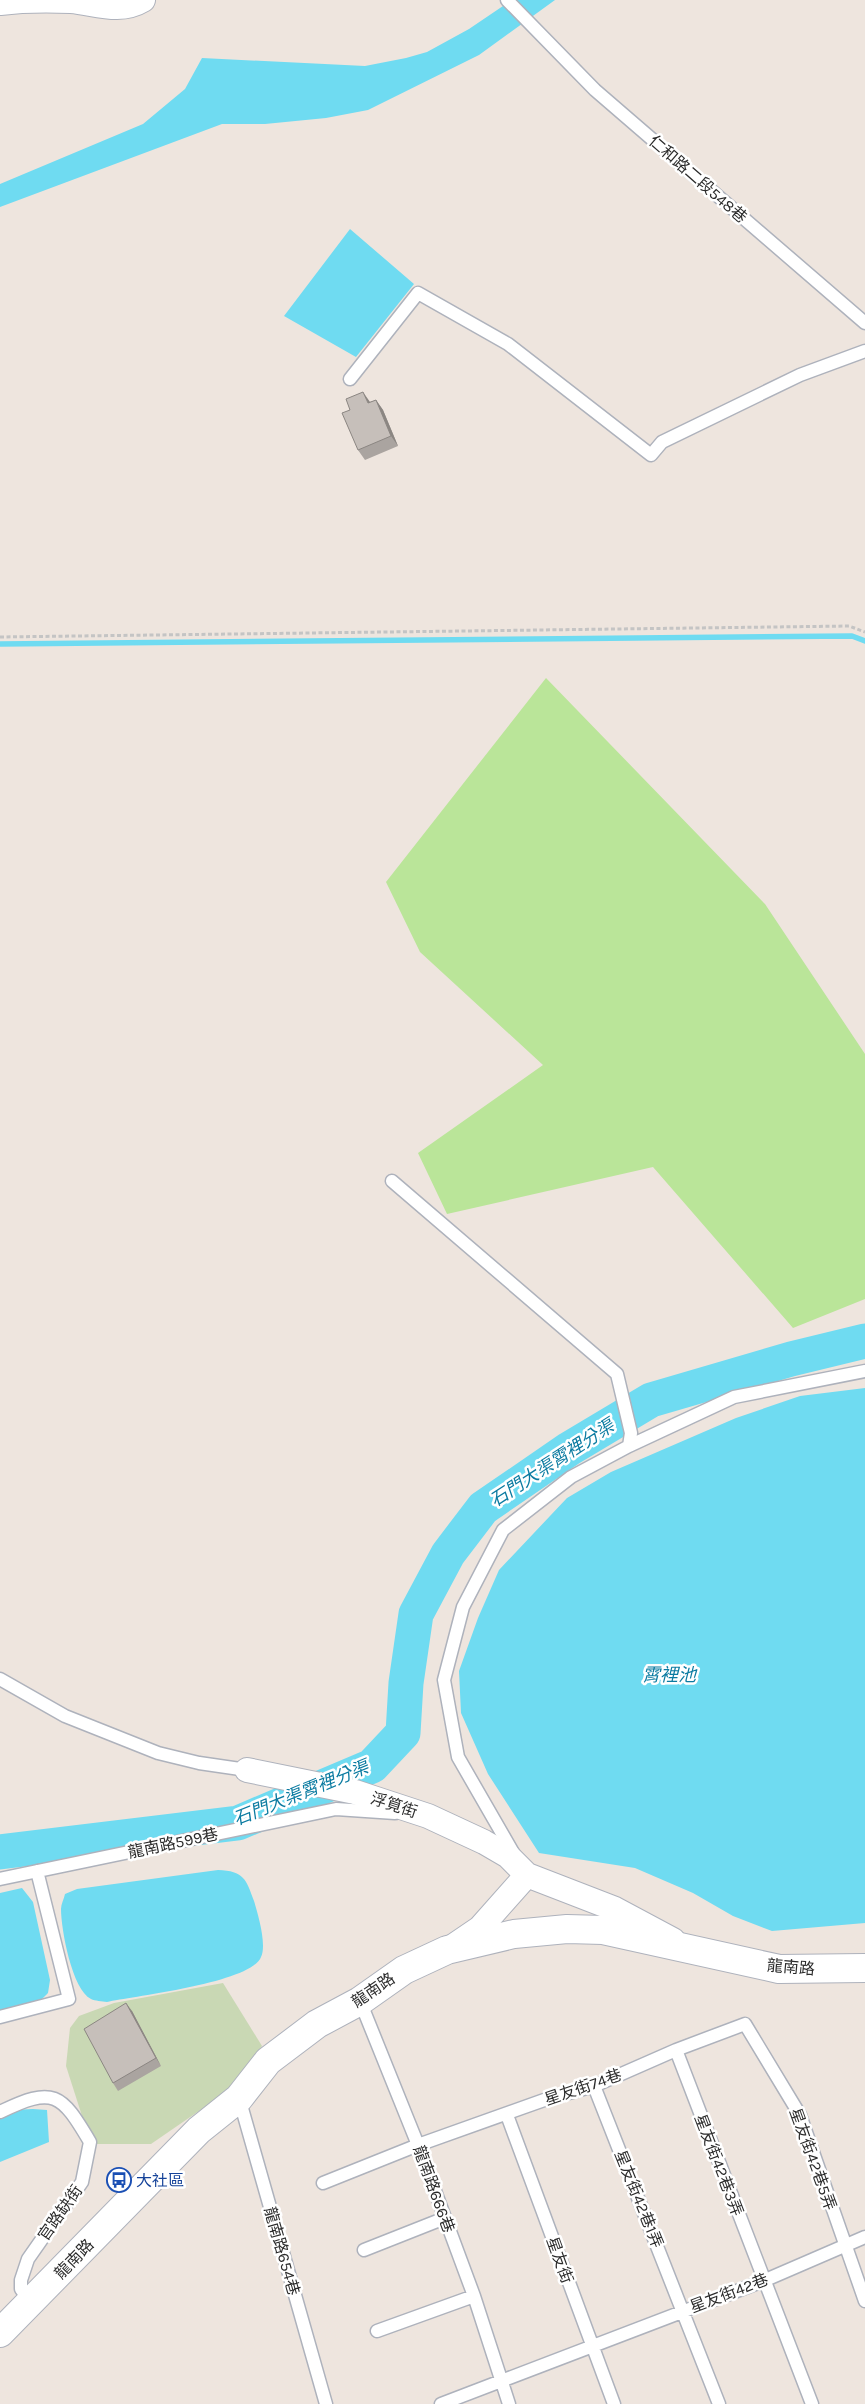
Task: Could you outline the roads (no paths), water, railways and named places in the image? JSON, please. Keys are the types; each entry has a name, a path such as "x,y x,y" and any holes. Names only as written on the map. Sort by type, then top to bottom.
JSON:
{"main road":[{"name":"龍南路","path":"0,2332 31,2303 199,2130 239,2098 268,2061 317,2024 360,2000 404,1970 447,1950 514,1934 567,1929 604,1930 779,1969 837,1970 865,1968"}],"street":[{"path":"0,3 25,0 72,1 114,8 136,4 144,0"},
{"name":"浮筧街","path":"247,1770 355,1792 428,1816 484,1842 508,1856 526,1875 615,1909 686,1947"},
{"path":"447,1950 480,1928 526,1875"}],"lane":[{"name":"仁和路二段548巷","path":"507,0 595,90 865,323"},
{"path":"350,379 418,293 508,344 651,455 662,442 800,374 865,351"},
{"path":"392,1181 617,1374 631,1433 629,1446"},
{"path":"526,1875 458,1757 444,1680 462,1607 503,1530 571,1477 629,1446 734,1397 865,1371"},
{"name":"浮筧街","path":"0,1679 65,1716 158,1753 199,1763 247,1770"},
{"name":"龍南路599巷","path":"0,1879 336,1810 428,1816"},
{"path":"0,2017 70,1998 37,1871"},
{"name":"龍南路666巷","path":"360,2000 418,2145 474,2296 500,2382 509,2404"},
{"name":"星友街74巷","path":"323,2183 418,2145 507,2115 547,2099 594,2086 676,2050 745,2024"},
{"name":"星友街42巷5弄","path":"745,2024 800,2115 865,2301"},
{"name":"星友街42巷3弄","path":"676,2050 763,2281 812,2404"},
{"name":"星友街42巷1弄","path":"594,2086 719,2404"},
{"name":"官路缺街","path":"0,2112 26,2099 53,2097 66,2105 90,2142 82,2182 28,2259 21,2280 22,2289 31,2303"},
{"name":"龍南路654巷","path":"239,2098 326,2404"},
{"name":"星友街","path":"507,2115 614,2404"},
{"path":"364,2250 445,2218"},
{"name":"星友街42巷","path":"441,2404 763,2281 865,2237"},
{"path":"377,2331 474,2296"}],"water":[{"path":"512,0 555,0 479,55 368,110 326,118 265,124 222,124 0,207 0,184 143,124 185,89 202,58 365,66 427,52 469,29"},
{"path":"350,229 414,284 356,357 284,316"},
{"name":"霄裡池","path":"865,1388 865,1923 772,1931 733,1916 693,1893 635,1868 539,1853 488,1774 461,1713 459,1671 478,1618 499,1570 567,1498 611,1472 736,1418 800,1396"},
{"path":"218,1870 239,1874 249,1887 258,1914 263,1945 261,1957 253,1966 237,1974 191,1987 107,2002 93,2000 84,1993 73,1972 65,1944 61,1905 65,1894 77,1889"},
{"path":"22,1888 33,1902 50,1980 48,1993 38,2003 0,2014 0,1893"},
{"path":"12,2110 47,2110 49,2142 0,2162 0,2114"}],"waterway":[{"path":"0,644 852,636 865,641"},
{"name":"石門大渠霄裡分渠","path":"0,1852 238,1823 372,1766 403,1733 406,1683 416,1614 448,1554 483,1508 569,1449 651,1400 791,1359 865,1341"}],"place":[{"name":"大社區","path":"119,2180"}]}
